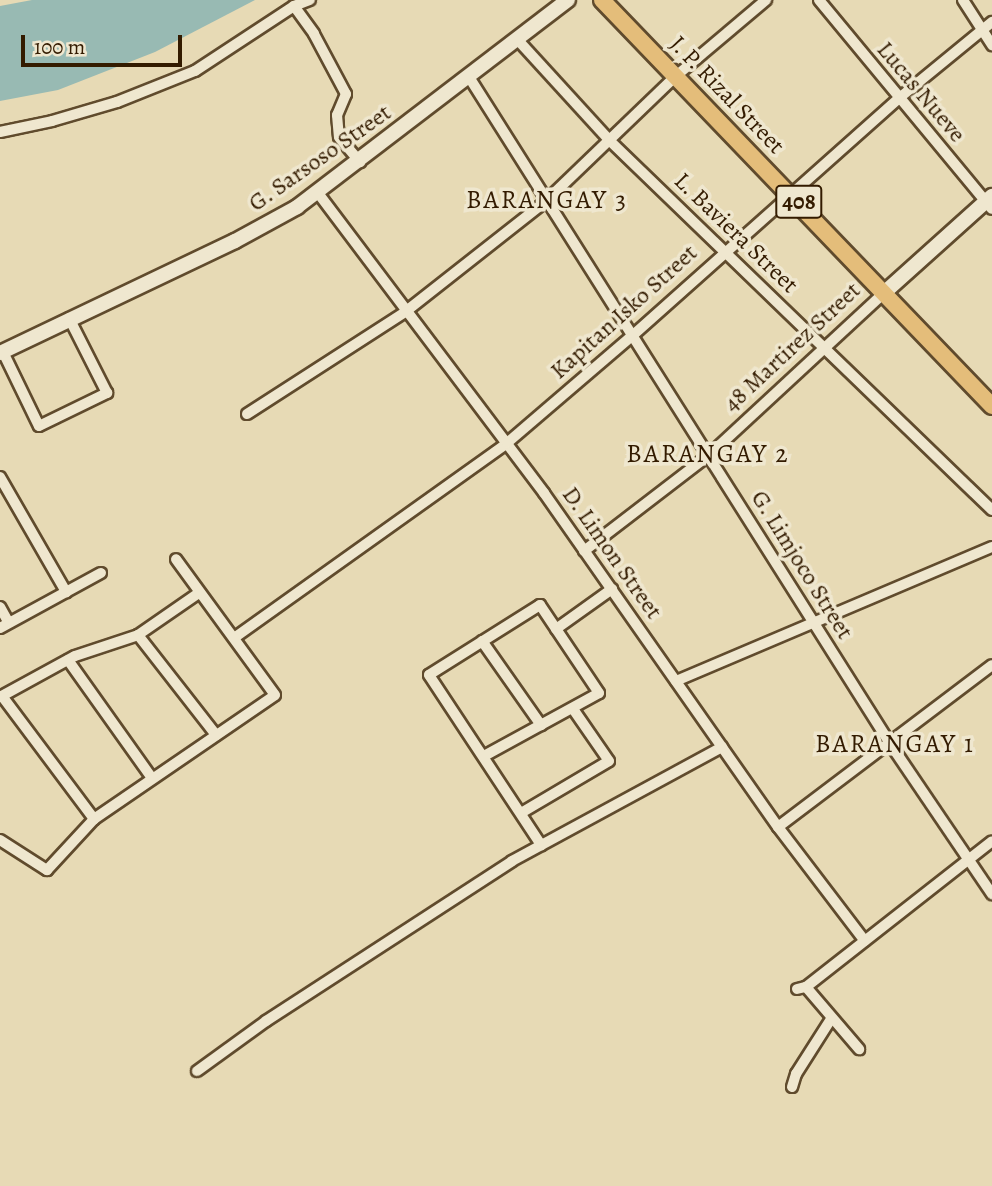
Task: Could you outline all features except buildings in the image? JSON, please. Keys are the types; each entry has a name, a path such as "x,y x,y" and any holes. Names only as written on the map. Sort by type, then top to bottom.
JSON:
{"main road":[{"name":"J. P. Rizal Street","path":"602,0 791,193 992,406"}],"street":[{"path":"0,132 52,121 117,102 195,71 294,6 310,0"},
{"name":"G. Sarsoso Street","path":"1,352 279,219 360,162 568,0"},
{"path":"247,415 405,312 546,201 676,76 766,0"},
{"name":"Lucas Nueve","path":"819,0 898,99 990,202"},
{"path":"963,0 992,45"},
{"path":"294,6 314,34 346,94 338,115 339,136 360,162"},
{"name":"Kapitan Isko Street","path":"234,638 507,443 632,336 725,250 898,99 992,22"},
{"name":"L. Baviera Street","path":"517,40 611,141 992,510"},
{"name":"G. Limjoco Street","path":"469,77 889,742 992,894"},
{"name":"D. Limon Street","path":"318,193 405,312 507,443 778,827 865,941"},
{"name":"48 Martirez Street","path":"584,551 709,455 885,292 990,202"},
{"path":"1,352 39,426 107,393 69,318"},
{"path":"0,477 66,593"},
{"path":"676,681 812,621 992,547"},
{"path":"0,839 47,870 93,820 275,695 176,559"},
{"path":"0,607 5,625 101,573"},
{"path":"556,629 612,589"},
{"path":"93,820 1,697 68,660 138,635 201,592"},
{"path":"484,756 599,693 540,605 429,675 541,845"},
{"path":"138,635 216,735"},
{"path":"482,641 541,725"},
{"path":"68,660 152,778"},
{"path":"778,827 992,665"},
{"path":"521,813 609,761 573,709"},
{"path":"197,1071 356,961 541,845 722,747"},
{"path":"859,1049 802,988 992,841"},
{"path":"792,1087 796,1074 831,1018"}],"water":[{"path":"32,0 255,0 155,52 58,90 0,101 0,6"}],"district":[{"name":"BARANGAY 3","path":"547,200"},
{"name":"BARANGAY 2","path":"708,454"},
{"name":"BARANGAY 1","path":"895,744"}]}
